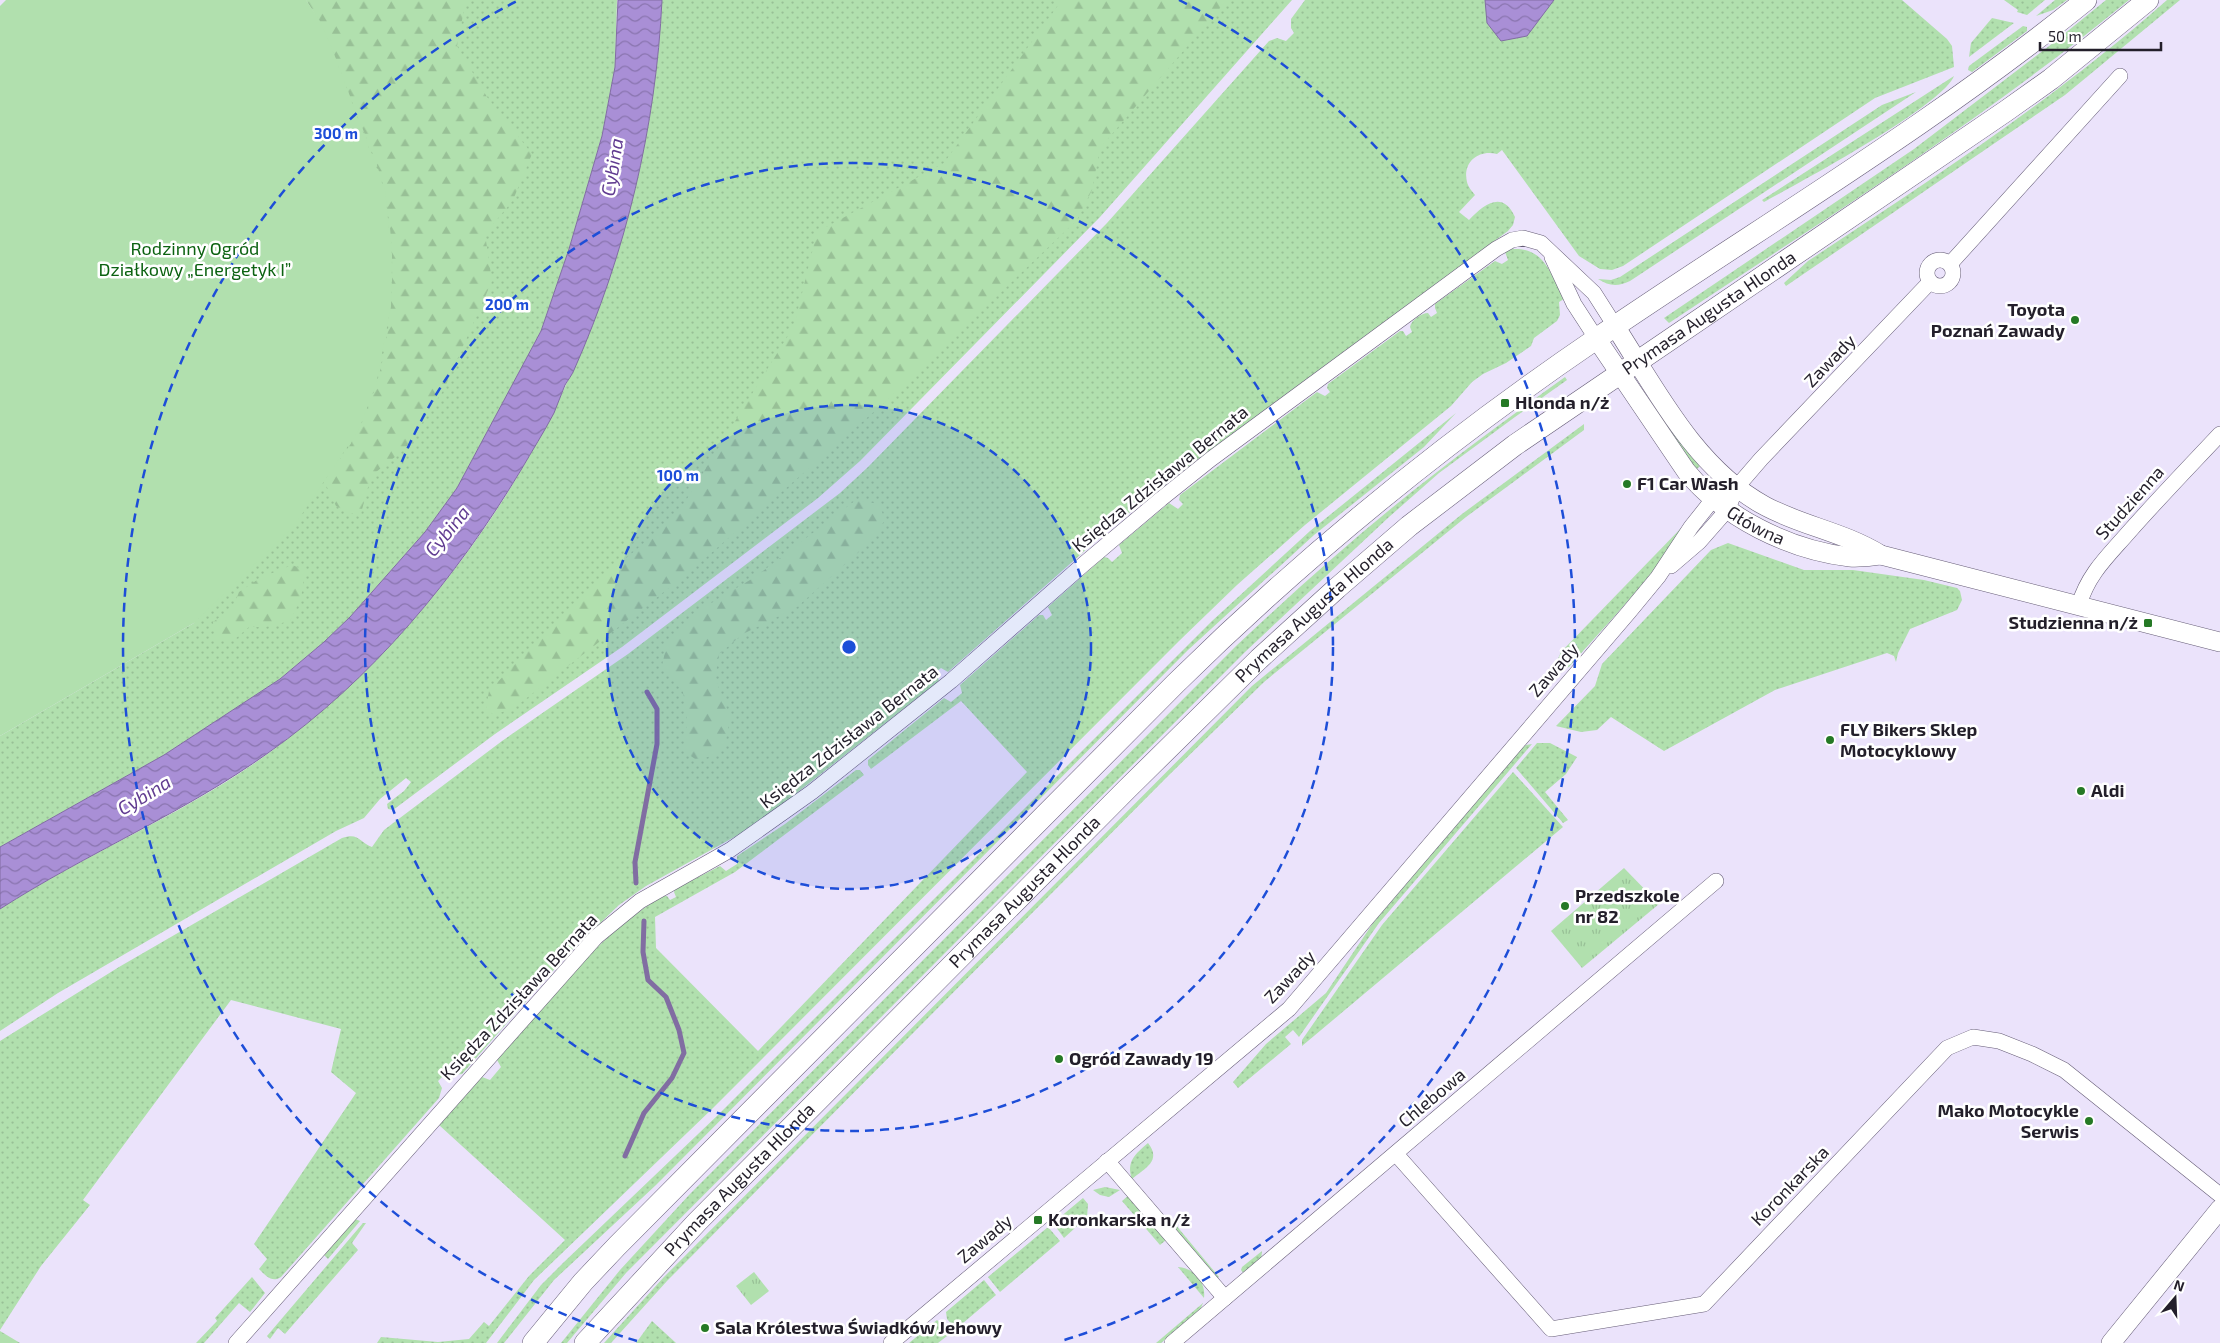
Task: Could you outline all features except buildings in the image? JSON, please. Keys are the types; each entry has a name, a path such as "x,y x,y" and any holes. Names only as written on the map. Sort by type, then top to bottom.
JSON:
{"main road":[{"path":"533,1343 582,1282 617,1246 1214,646 1270,594 1376,502 1454,441 1596,338 1960,96 2086,0"},
{"name":"Prymasa Augusta Hlonda","path":"585,1343 697,1222 1128,789 1287,632 1409,526 1536,430 1618,373 2006,112 2051,79 2148,0"}],"street":[{"name":"Zawady","path":"891,1343 1292,1004 1658,577 1699,542 1721,504 1769,450 1930,282 1927,274 1931,264 1941,260 1950,264 2120,76"},
{"name":"Księdza Zdzisława Bernata","path":"236,1343 568,966 596,937 619,917 663,886 754,834 812,792 944,687 1092,556 1160,499 1211,459 1496,249 1512,240 1523,238 1535,240 1547,246"},
{"path":"1547,246 1594,293 1615,326"},
{"path":"1547,246 1574,304 1596,338"},
{"name":"Główna","path":"1615,326 1696,448 1736,488 1774,510 1852,539 1881,554 2220,642"},
{"name":"Główna","path":"1596,338 1686,471 1721,504 1754,526 1794,543 1851,557 1881,554"},
{"name":"Studzienna","path":"2079,605 2084,587 2093,572 2152,505 2220,434"},
{"name":"Chlebowa","path":"1172,1343 1716,881"},
{"name":"Koronkarska","path":"1396,1154 1551,1328 1704,1304 1947,1048 1973,1037 1999,1041 2032,1054 2064,1070 2220,1195"},
{"path":"1107,1161 1225,1298"},
{"path":"2111,1343 2220,1209"}],"green space":[{"name":"Rodzinny Ogród Działkowy „Energetyk I”","path":"6,0 306,0 320,21 331,46 385,191 392,256 391,306 376,385 358,431 294,526 194,623 0,736 0,6"},
{"path":"306,0 617,0 615,67 602,136 569,249 541,331 457,488 425,532 350,617 324,642 280,679 164,755 0,847 0,736 194,623 320,21"},
{"path":"306,0 466,0 457,46 487,97 532,154 513,200 485,234 492,281 444,389 405,449 371,476 360,517 336,506 324,481 358,431 370,404 379,375 386,344 390,312 392,248 389,218 382,180 375,159 333,52 321,25"},
{"path":"662,0 1292,0 1100,217 860,461 818,498 622,647 495,734 393,810 388,809 387,804 404,791 411,782 406,778 380,799 364,818 336,831 58,993 0,1031 0,909 34,888 207,793 273,750 356,679 431,600 495,512 550,418 594,318 628,214 651,108"},
{"path":"1062,0 1227,0 1100,148 1092,190 1077,220 884,403 687,574 515,707 494,715 486,709 489,691 577,600 677,515 794,326 817,232 944,163"},
{"path":"1305,0 1902,0 1947,39 1952,46 1954,67 1875,98 1623,266 1612,270 1600,269 1579,256 1502,150 1497,154 1484,153 1478,155 1467,168 1466,175 1468,186 1475,195 1459,212 1469,220 1481,209 1493,202 1505,204 1515,217 1513,225 1508,231 1194,462 1115,524 948,672 941,668 936,672 939,681 779,807 738,835 646,886 619,905 567,955 462,1074 452,1075 447,1072 438,1081 442,1088 439,1098 281,1277 272,1279 259,1269 267,1259 254,1244 356,1093 331,1072 341,1029 231,1000 83,1200 90,1205 41,1266 0,1330 0,1041 119,967 342,838 348,836 356,837 372,847 384,830 502,741 628,654 840,493 868,467 1107,223 1269,41 1277,38 1286,41 1294,33 1291,28 1291,19"},
{"path":"2004,0 2045,0 2027,15 2017,12 2018,10"},
{"path":"2055,0 2067,0 2053,10 2036,16"},
{"path":"2106,0 2129,0 2018,86 1903,167 1669,323 1664,318 1914,149"},
{"path":"2167,0 2180,0 2065,95 1786,286 1784,283 1808,261 1992,137 2081,71"},
{"path":"1992,18 2014,23 1969,57 1971,43"},
{"path":"2023,26 2027,27 2027,31 1972,72 1968,70 1969,66"},
{"path":"1954,76 1944,89 1898,124 1807,179 1764,202 1762,200"},
{"path":"1916,92 1630,281 1613,285 1598,279 1611,280 1620,277 1882,105"},
{"path":"1512,249 1532,253 1546,264 1551,272 1564,299 1559,302 1560,315 1557,321 1534,338 1531,346 1472,382 1451,406 1305,525 1237,585 713,1108 534,1280 486,1343 377,1343 381,1337 438,1342 469,1339 484,1322 489,1326 529,1276 565,1240 439,1125 482,1077 490,1080 501,1067 497,1060 554,993 594,950 639,912 663,896 667,896 670,900 676,897 675,889 720,866 726,871 737,864 737,856 785,824 856,770 860,770 864,775 735,872 655,917 656,948 758,1051 1027,772 961,701 871,769 868,765 868,760 944,698 951,702 962,693 960,685 1039,615 1043,615 1046,620 1052,615 1048,607 1104,557 1112,562 1122,553 1119,545 1169,503 1178,509 1183,504 1179,500 1180,495 1317,392 1325,396 1330,392 1327,388 1328,384 1400,331 1403,331 1406,336 1412,332 1410,327 1415,319 1426,313 1431,317 1437,313 1435,304 1495,261 1502,264 1508,260 1505,252"},
{"path":"1565,377 1567,380 1439,473 1389,517 1245,652 626,1273 567,1343 561,1343 620,1270 689,1195 1236,646 1385,513"},
{"path":"1660,407 1701,465 1696,470 1654,411"},
{"path":"1456,413 1424,447 1314,535 1188,650 656,1185 554,1280 504,1343 497,1343 541,1285 719,1114 1212,621 1310,531"},
{"path":"1584,424 1584,430 1466,517 1264,682 1167,777 667,1281 611,1343 604,1343 663,1278 1252,686 1462,514"},
{"path":"856,500 879,504 885,520 869,543 797,607 743,634 719,654 715,678 730,717 724,750 698,761 685,752 687,719 683,692 662,666 667,642 693,614 755,577"},
{"path":"1685,524 1660,562 1631,598 1569,667 1559,670 1557,661 1561,652"},
{"path":"1728,543 1804,570 1853,570 1924,580 1957,588 1960,591 1962,600 1957,610 1910,629 1898,653 1896,662 1894,656 1887,653 1775,690 1664,751 1611,717 1597,730 1581,732 1556,726 1595,686 1602,664 1711,550"},
{"path":"292,565 305,570 301,598 290,621 265,627 249,627 235,639 216,639 213,622 233,608 239,592 260,578"},
{"path":"1537,743 1550,743 1577,757 1566,774 1545,792 1568,820 1563,823 1516,768"},
{"path":"1532,744 1379,923 1299,1037 1293,1030 1285,1037 1291,1044 1238,1088 1233,1082 1266,1044 1326,993 1373,923 1520,750 1526,745"},
{"path":"1513,772 1563,827 1302,1046 1302,1040 1382,925"},
{"path":"1624,868 1659,904 1582,968 1551,931"},
{"path":"1148,1143 1152,1149 1153,1159 1146,1168 1132,1179 1130,1173 1131,1163 1139,1151"},
{"path":"1105,1187 1120,1190 1109,1197 1100,1195 1093,1190"},
{"path":"1129,1195 1166,1240 1160,1245 1122,1201"},
{"path":"1083,1198 1088,1204 1087,1217 1064,1238 1053,1223"},
{"path":"1166,1218 1170,1218 1219,1277 1216,1279"},
{"path":"355,1219 360,1221 328,1259 324,1255"},
{"path":"363,1223 366,1223 352,1243 358,1250 285,1334 278,1328 270,1339 267,1336"},
{"path":"1048,1227 1060,1241 1000,1292 988,1277"},
{"path":"1262,1251 1261,1260 1244,1274 1241,1270 1242,1267"},
{"path":"1178,1267 1189,1270 1198,1277 1203,1287 1204,1298"},
{"path":"754,1272 769,1291 751,1305 736,1286"},
{"path":"252,1277 265,1293 250,1312 239,1303 204,1343 196,1343 217,1321 215,1318"},
{"path":"984,1280 996,1295 956,1329 947,1319 946,1312"},
{"path":"1203,1303 1200,1310 1161,1343 1156,1343"},
{"path":"937,1320 951,1333 938,1343 909,1343"},
{"path":"652,1321 676,1343 636,1343"},
{"path":"0,1331 20,1343 0,1343"}],"water":[{"name":"Cybina","path":"618,0 662,0 659,48 653,95 635,189 623,235 609,281 592,326 555,410 521,470 469,550 440,588 377,660 306,724 268,753 203,795 67,869 0,909 0,847 164,755 280,679 350,617 425,532 457,488 541,331 569,249 602,136 615,67"},
{"path":"1485,0 1554,0 1527,36 1501,41 1487,23"}],"waterway":[{"path":"636,883 635,862 657,744 657,709 647,692"},
{"path":"625,1156 644,1113 672,1078 684,1053 679,1030 666,997 648,980 643,952 644,921"}],"place":[{"name":"Toyota Poznań Zawady","path":"2075,320"},
{"name":"Hlonda n/ż","path":"1505,403"},
{"name":"F1 Car Wash","path":"1627,484"},
{"name":"Studzienna n/ż","path":"2148,623"},
{"name":"FLY Bikers Sklep Motocyklowy","path":"1830,740"},
{"name":"Aldi","path":"2081,791"},
{"name":"Przedszkole nr 82","path":"1565,906"},
{"name":"Ogród Zawady 19","path":"1059,1059"},
{"name":"Mako Motocykle Serwis","path":"2089,1121"},
{"name":"Koronkarska n/ż","path":"1038,1220"},
{"name":"Sala Królestwa Świadków Jehowy","path":"705,1328"}]}
